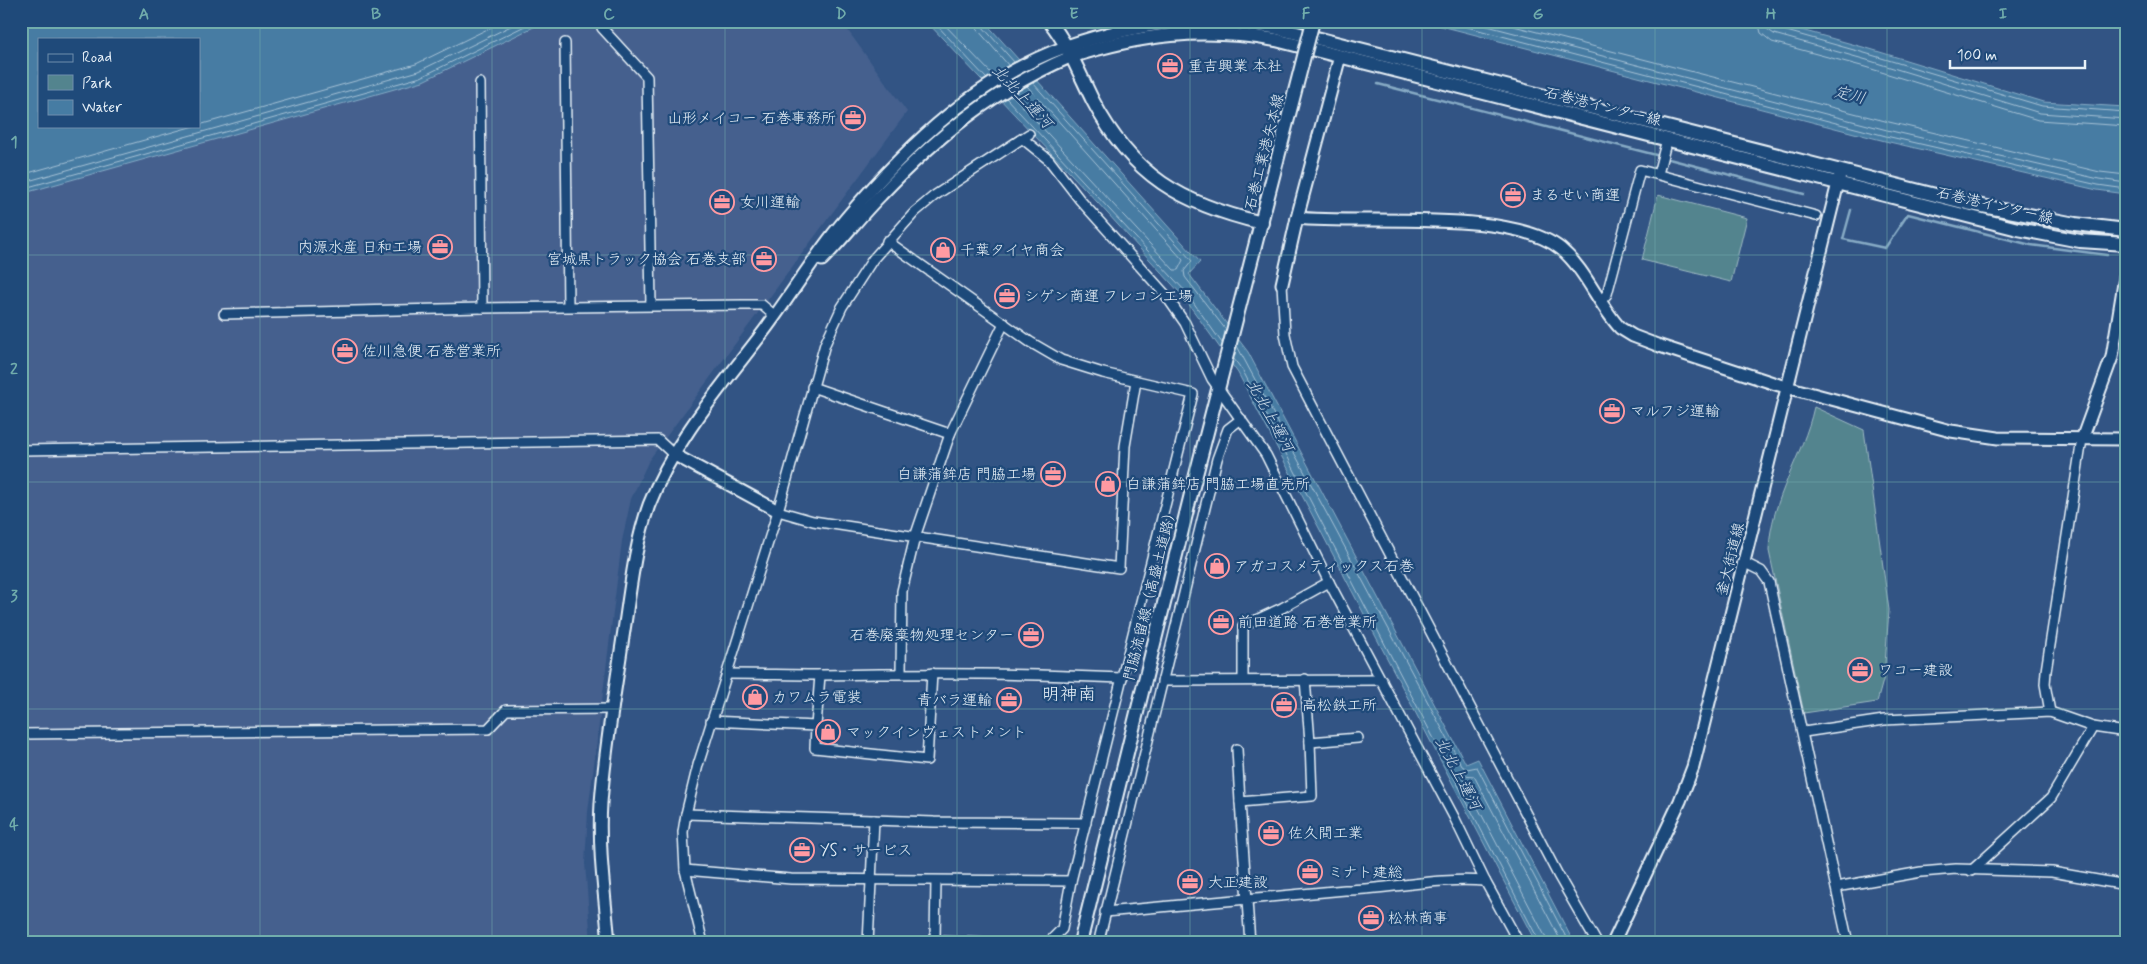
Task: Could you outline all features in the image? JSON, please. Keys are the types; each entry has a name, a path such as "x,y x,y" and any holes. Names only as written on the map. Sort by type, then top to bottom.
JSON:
{"main road":[{"name":"石巻工業港矢本線","path":"1049,21 1109,130 1123,150 1159,181 1196,202 1222,213 1262,224 1313,21"},
{"path":"1067,52 1114,31 1150,24 1182,21"},
{"name":"石巻港インター線","path":"1230,21 1281,29 1840,176 2018,229 2080,241 2126,244"},
{"name":"石巻港インター線","path":"1067,52 1192,32 1250,35 1667,139 2014,214 2126,230"},
{"name":"門脇流留線（高盛土道路）","path":"1080,943 1110,818 1262,224"}],"street":[{"path":"602,28 647,78 651,305"},
{"path":"565,43 568,306"},
{"path":"609,943 601,843 601,803 613,709 640,534 672,454 832,236 897,162 943,118 982,88 1031,61 1067,52"},
{"path":"802,278 840,242 915,160 956,124 990,100 1067,52"},
{"path":"1340,56 1297,218 1282,284 1283,316 1292,367 1558,875 1597,943"},
{"path":"480,83 482,308"},
{"path":"703,943 685,870 683,832 686,814 711,721 778,511 825,344 842,307 888,241 915,212 934,196 1026,137 1049,160 1080,200 1164,293 1185,323 1212,379 1266,455 1485,882 1519,943"},
{"path":"1658,174 1667,139"},
{"path":"1601,301 1607,294 1640,170 1816,216"},
{"name":"釜大街道線","path":"1613,943 1680,802 1694,767 1840,176"},
{"path":"1297,218 1466,223 1528,233 1553,244 1568,255 1613,320 1633,336 1787,388 1951,431 1998,438 2126,439"},
{"path":"888,241 1030,342 1061,360 1192,394 1071,881 1062,929 1048,943"},
{"path":"2050,712 2045,684 2046,671 2082,439 2112,357 2126,271"},
{"path":"224,314 651,305 762,306 775,316"},
{"path":"901,672 902,592 915,537 950,434 1004,323"},
{"path":"21,450 658,440 672,454 778,511 813,521 1119,568 1125,446 1136,381"},
{"path":"812,387 950,434"},
{"path":"1100,936 1222,444 1228,429 1242,419"},
{"path":"1745,563 1761,571 1769,582 1804,732 1817,806 1848,943"},
{"path":"1243,680 1243,626 1282,608 1330,582"},
{"path":"727,674 820,675 901,672 1044,674 1122,678"},
{"path":"820,675 815,748 927,760 932,673"},
{"path":"1240,802 1312,796 1305,679"},
{"path":"1162,681 1382,680"},
{"path":"21,734 488,729 506,710 613,709"},
{"path":"1804,732 1884,720 2050,712 2093,727 2126,732"},
{"path":"711,721 816,726"},
{"path":"1970,871 2051,798 2093,727"},
{"path":"1310,742 1358,738"},
{"path":"1237,748 1250,943"},
{"path":"686,814 874,820 1086,823"},
{"path":"868,943 874,820"},
{"path":"1836,887 1920,872 1956,869 1970,871 2052,872 2126,885"},
{"path":"685,870 791,880 1071,881"},
{"path":"1105,912 1246,898 1376,889 1460,879 1485,882"},
{"path":"936,881 935,938 938,941 984,943"}],"shaded area":[{"path":"546,21 841,21 907,112 649,460 631,499 622,541 588,812 585,863 591,943 21,943 21,194 423,81"}],"green space":[{"path":"1658,195 1747,218 1731,282 1642,260"},
{"path":"1814,407 1864,430 1889,610 1884,677 1877,702 1804,713 1769,551 1775,514"}],"water":[{"path":"21,21 546,21 423,81 21,194"},
{"name":"北北上運河","path":"926,21 984,21 1200,262 1189,274 1248,352 1466,764 1478,759 1574,943 1536,943 1238,373 1182,295 1087,191"},
{"name":"定川","path":"1422,21 1769,21 1870,49 2043,102 2126,107 2126,194 2097,190 1885,141"}],"waterway":[{"path":"1378,84 1660,156"},
{"path":"1665,158 1804,194"},
{"path":"1851,210 1843,239 1885,248 1908,214 2031,245 2107,255"}],"place":[{"name":"重吉興業 本社","path":"1170,66"},
{"name":"山形メイコー 石巻事務所","path":"853,118"},
{"name":"まるせい商運","path":"1513,195"},
{"name":"女川運輸","path":"722,202"},
{"name":"内源水産 日和工場","path":"440,247"},
{"name":"千葉タイヤ商会","path":"943,250"},
{"name":"宮城県トラック協会 石巻支部","path":"764,259"},
{"name":"シゲン商運 フレコン工場","path":"1007,296"},
{"name":"佐川急便 石巻営業所","path":"345,351"},
{"name":"マルフジ運輸","path":"1612,411"},
{"name":"白謙蒲鉾店 門脇工場","path":"1053,474"},
{"name":"白謙蒲鉾店 門脇工場直売所","path":"1108,484"},
{"name":"アガコスメティックス石巻","path":"1217,566"},
{"name":"前田道路 石巻営業所","path":"1221,622"},
{"name":"石巻廃棄物処理センター","path":"1031,635"},
{"name":"ワコー建設","path":"1860,670"},
{"name":"カワムラ電装","path":"755,697"},
{"name":"青バラ運輸","path":"1009,700"},
{"name":"高松鉄工所","path":"1284,705"},
{"name":"マックインヴェストメント","path":"828,732"},
{"name":"佐久間工業","path":"1271,833"},
{"name":"YS・サービス","path":"802,850"},
{"name":"ミナト建総","path":"1310,872"},
{"name":"大正建設","path":"1190,882"},
{"name":"松林商事","path":"1371,918"}],"district":[{"name":"明神南","path":"1069,694"}]}
